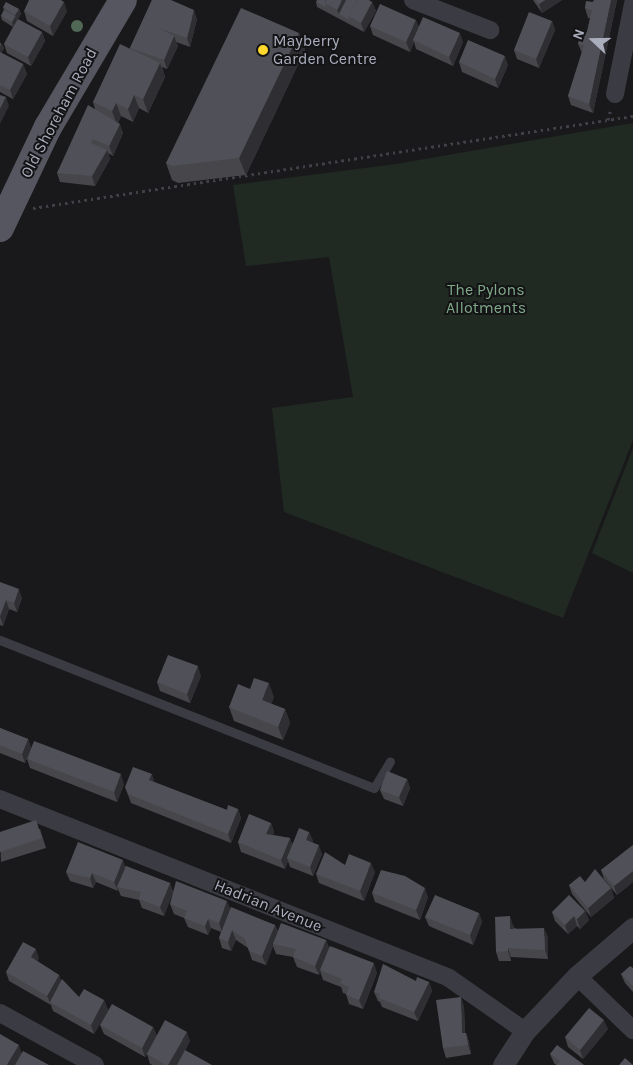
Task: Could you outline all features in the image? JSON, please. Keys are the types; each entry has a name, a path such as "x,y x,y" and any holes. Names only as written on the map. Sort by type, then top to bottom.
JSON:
{"main road":[{"name":"Old Shoreham Road","path":"4,220 48,127 117,4"}],"street":[{"path":"413,0 490,30"},
{"path":"613,101 633,4"},
{"name":"Hadrian Avenue","path":"0,799 449,978 525,1031"},
{"path":"503,1065 525,1031 577,976 633,928"},
{"path":"577,976 633,1030"},
{"path":"0,1013 94,1065"}],"lane":[{"path":"0,640 374,788 390,761"}],"path":[{"path":"608,120 613,101"},
{"path":"4,220 633,116"}],"green space":[{"name":"The Pylons Allotments","path":"633,123 633,440 563,618 284,512 272,408 353,397 329,257 246,266 233,185 396,164"},
{"path":"633,448 633,573 592,553"}],"building":[{"path":"29,0 61,0 64,2 50,26 24,11"},
{"path":"152,0 171,0 194,10 187,38 159,28 174,36 164,60 130,48"},
{"path":"317,0 326,0 326,7 316,2"},
{"path":"326,0 342,0 337,10 325,3"},
{"path":"346,0 357,0 348,16 350,20 339,14"},
{"path":"357,0 369,0 372,2 361,23 348,16"},
{"path":"536,0 545,0 539,4"},
{"path":"594,0 611,0 589,104 568,96 584,45 578,44 581,30 587,32 592,10 585,8 586,1 593,2"},
{"path":"6,2 19,9 15,15 3,7"},
{"path":"380,4 416,20 406,42 370,26"},
{"path":"241,8 299,33 239,158 172,166 166,163"},
{"path":"4,10 15,16 12,22 1,16"},
{"path":"529,12 552,21 536,59 514,50"},
{"path":"423,17 460,33 449,57 413,40"},
{"path":"18,19 42,32 28,57 4,44"},
{"path":"468,40 505,56 495,79 459,62"},
{"path":"120,44 160,63 143,99 134,95 128,109 116,103 112,111 93,102"},
{"path":"0,52 23,64 10,90 0,85"},
{"path":"0,95 6,97 0,109"},
{"path":"88,105 120,124 109,146 93,139 91,143 107,150 92,176 57,173"},
{"path":"0,582 19,589 14,603 6,600 0,616"},
{"path":"168,655 198,666 187,694 157,682"},
{"path":"254,678 269,683 262,700 285,709 278,727 229,707 238,684 250,689"},
{"path":"0,728 28,739 22,754 0,745"},
{"path":"34,741 121,774 114,792 27,759"},
{"path":"133,767 152,774 149,780 227,810 228,805 238,809 228,834 128,794 125,787"},
{"path":"387,771 407,779 399,797 380,790"},
{"path":"249,814 271,823 266,834 290,838 281,860 238,842"},
{"path":"36,820 42,838 0,852 0,832"},
{"path":"299,828 309,832 306,840 319,845 310,867 287,858"},
{"path":"78,842 123,860 114,882 92,873 90,878 66,872"},
{"path":"633,845 633,871 614,886 601,870"},
{"path":"325,852 345,865 349,854 371,863 360,891 316,874"},
{"path":"126,866 170,883 160,907 139,899 141,892 117,887"},
{"path":"595,869 611,888 588,908 569,885 580,876 585,882"},
{"path":"381,870 405,876 425,888 416,910 372,893"},
{"path":"176,881 227,901 219,923 208,919 205,926 184,918 187,911 170,904"},
{"path":"435,895 479,913 470,935 425,917"},
{"path":"569,895 585,911 577,919 574,916 565,925 552,912"},
{"path":"231,907 275,925 262,956 249,951 245,939 232,930 228,942 219,938"},
{"path":"510,916 510,929 544,928 545,950 508,948 508,951 496,952 495,917"},
{"path":"281,923 326,940 315,966 293,957 296,949 273,944"},
{"path":"23,942 36,949 31,957 59,975 47,996 6,972"},
{"path":"330,946 374,963 359,1000 346,995 349,987 340,983 342,979 320,970"},
{"path":"383,964 416,981 417,977 429,982 414,1012 379,998 380,994 374,992"},
{"path":"630,966 633,968 633,986 621,974"},
{"path":"62,979 79,997 84,989 104,1000 91,1025 50,1002"},
{"path":"461,997 462,1033 466,1033 468,1045 443,1048 436,1000"},
{"path":"112,1004 153,1027 142,1048 100,1025"},
{"path":"589,1008 604,1020 580,1050 565,1037"},
{"path":"165,1020 187,1032 168,1065 147,1054"},
{"path":"0,1034 19,1045 7,1065 0,1065"},
{"path":"557,1045 583,1065 557,1065 560,1061 550,1054"},
{"path":"185,1050 212,1065 177,1065"},
{"path":"23,1051 49,1065 15,1065"},
{"path":"625,1058 633,1065 619,1065"}],"place":[{"name":"Mayberry Garden Centre","path":"263,50"}]}
